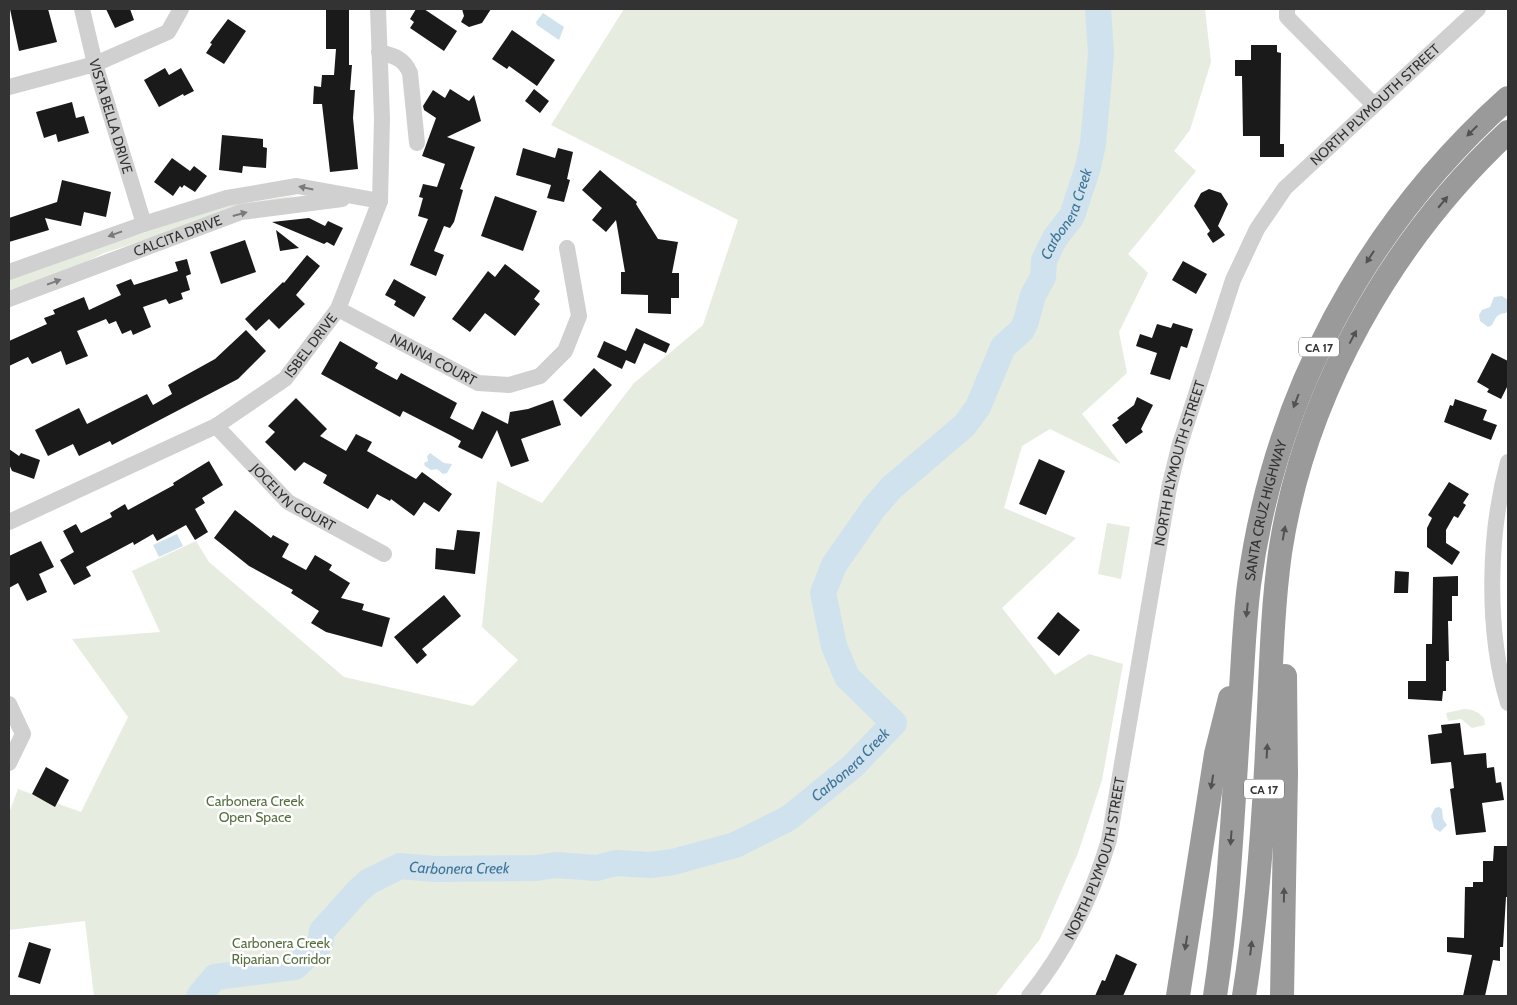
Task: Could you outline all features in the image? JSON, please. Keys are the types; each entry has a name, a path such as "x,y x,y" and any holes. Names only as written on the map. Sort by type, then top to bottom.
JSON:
{"highway":[{"name":"SANTA CRUZ HIGHWAY","path":"1215,996 1226,902 1244,650 1252,571 1266,494 1289,419 1320,345 1349,290 1402,211 1464,140 1508,98"},
{"name":"SANTA CRUZ HIGHWAY","path":"1244,996 1259,866 1276,581 1286,521 1302,463 1321,406 1346,350 1390,272 1421,229 1464,177 1508,132"},
{"path":"1276,581 1285,671 1286,747 1282,996"},
{"path":"1178,996 1216,754 1244,650"}],"street":[{"name":"VISTA BELLA DRIVE","path":"82,9 95,64 144,224"},
{"path":"9,88 95,64 168,32 181,9"},
{"name":"ISBEL DRIVE","path":"9,522 216,426 285,379 338,309 380,201 382,119 378,9"},
{"path":"1287,9 1287,17 1374,105"},
{"name":"NORTH PLYMOUTH STREET","path":"1029,996 1056,960 1082,914 1093,890 1110,840 1168,488 1179,447 1236,272 1257,229 1286,188 1473,10"},
{"path":"379,52 400,58 407,65 410,73 417,143"},
{"name":"CALCITA DRIVE","path":"9,272 144,224 227,198 297,186 354,198 380,201"},
{"name":"CALCITA DRIVE","path":"9,299 241,212 354,198"},
{"name":"NANNA COURT","path":"338,309 478,384 509,385 540,376 566,352 579,316 566,248"},
{"name":"JOCELYN COURT","path":"216,426 288,502 384,554"},
{"path":"1508,462 1495,528 1494,602 1497,652 1508,703"},
{"path":"9,704 23,734 9,763"}],"green space":[{"path":"624,9 1205,9 1211,62 1190,130 1174,151 1196,171 1128,254 1148,273 1119,332 1127,373 1082,414 1121,464 1050,429 1022,446 1004,508 1076,538 1002,608 1055,675 1089,654 1123,664 1102,780 1078,853 1040,939 995,996 94,996 85,921 9,930 9,813 18,789 81,812 128,717 72,639 160,632 132,571 196,541 209,562 344,677 473,706 518,660 482,627 497,481 542,503 634,383 703,325 738,220 551,125"},
{"path":"298,195 229,213 104,253 64,273 9,290 9,277 226,206"},
{"path":"1107,523 1130,527 1121,579 1098,574"},
{"path":"1464,709 1473,710 1480,714 1484,718 1485,725 1472,728 1461,719 1448,721 1446,713"}],"water":[{"path":"543,13 564,27 559,40 537,25 536,22"},
{"path":"1502,296 1508,300 1508,309 1506,313 1498,315 1492,325 1488,327 1480,321 1479,315 1482,310 1490,307 1494,297"},
{"path":"430,453 444,463 452,464 447,473 443,474 437,469 431,470 425,466 424,463 428,461 427,456"},
{"path":"177,534 183,546 159,557 153,545"},
{"path":"1439,807 1442,809 1443,819 1447,825 1440,832 1434,828 1431,816 1435,808"}],"building":[{"path":"10,9 48,9 57,42 19,51"},
{"path":"106,9 130,9 134,20 115,28"},
{"path":"326,9 349,9 349,65 352,65 350,90 355,90 353,118 358,169 330,172 322,104 313,104 314,86 321,87 322,75 334,75 336,49 326,49"},
{"path":"416,9 424,9 457,31 444,51 410,28 414,22 410,19"},
{"path":"462,9 491,9 482,23 469,27 461,22 464,16"},
{"path":"228,19 246,31 224,64 206,53 212,44 210,43"},
{"path":"512,30 555,60 537,86 509,66 507,69 492,59"},
{"path":"1251,45 1277,45 1277,52 1281,53 1280,144 1284,144 1284,157 1260,157 1260,136 1243,136 1242,76 1235,76 1235,60 1251,60"},
{"path":"165,68 169,75 181,68 194,91 184,96 183,94 159,107 144,80"},
{"path":"450,89 469,101 474,95 481,121 447,137 475,147 460,189 463,190 454,222 450,228 444,226 434,251 444,255 436,276 410,265 428,219 418,216 423,198 419,197 423,184 437,187 445,164 422,156 436,118 424,110 423,106 433,90 445,98"},
{"path":"534,89 549,101 540,113 525,101"},
{"path":"72,102 76,118 84,116 89,133 58,142 56,134 44,138 36,112"},
{"path":"222,135 263,139 263,147 267,148 266,168 243,166 242,173 219,170"},
{"path":"523,148 555,158 558,148 573,152 567,179 570,180 564,202 547,198 551,185 516,175"},
{"path":"172,158 190,171 194,166 207,176 195,192 184,185 182,188 180,186 173,196 154,182"},
{"path":"600,170 637,202 636,204 658,239 678,242 672,273 679,273 679,298 671,298 671,314 648,313 648,295 621,294 621,272 625,272 616,220 606,232 592,220 602,208 582,190"},
{"path":"62,180 111,192 106,217 84,212 81,226 45,218 49,230 9,242 9,218 57,202"},
{"path":"1209,189 1221,193 1228,204 1218,226 1225,235 1213,243 1207,234 1210,231 1194,206 1201,193"},
{"path":"495,196 537,211 523,251 481,236"},
{"path":"309,218 325,226 328,221 343,228 334,246 327,242 324,244 272,222"},
{"path":"276,230 299,248 280,251"},
{"path":"245,240 256,272 221,284 210,252"},
{"path":"307,255 320,266 296,295 305,304 279,329 269,319 256,331 245,319 284,283"},
{"path":"187,259 191,274 186,276 190,290 181,293 183,299 169,304 166,299 143,307 151,327 133,335 131,330 122,334 116,321 109,324 106,319 77,331 88,356 66,365 61,351 32,364 28,357 9,366 9,341 47,324 44,318 55,314 53,310 84,297 89,310 121,295 116,285 131,279 134,285 178,271 175,262"},
{"path":"1183,261 1207,274 1196,294 1172,280"},
{"path":"505,264 540,291 534,299 540,304 515,336 485,313 470,332 452,319 488,271 495,277"},
{"path":"394,279 426,297 414,317 394,305 396,301 385,295"},
{"path":"1173,323 1193,329 1187,348 1181,346 1170,380 1150,374 1157,353 1136,346 1140,334 1152,338 1157,324 1171,328"},
{"path":"636,328 670,344 666,353 644,343 635,364 626,360 622,369 597,357 604,341 626,351"},
{"path":"246,330 266,351 238,379 112,445 110,441 79,456 73,444 48,456 35,430 79,408 87,424 147,394 153,405 172,394 168,385 215,359"},
{"path":"340,341 378,363 375,368 397,380 401,373 457,403 450,418 473,430 482,411 508,424 510,412 528,409 553,400 561,425 521,439 529,461 511,467 497,430 482,459 458,447 461,441 452,436 403,411 400,417 321,374"},
{"path":"1492,353 1508,361 1508,385 1501,399 1487,392 1489,389 1477,382"},
{"path":"594,368 612,385 581,417 563,400"},
{"path":"1137,397 1153,405 1141,429 1143,432 1126,444 1112,425 1119,420 1117,418 1134,405"},
{"path":"296,398 327,429 320,436 346,451 356,434 372,442 367,451 416,479 422,472 452,494 439,512 424,502 414,516 391,499 390,501 377,494 368,509 323,483 327,475 304,462 295,471 265,442 275,432 268,426"},
{"path":"1455,399 1487,410 1483,420 1497,425 1491,440 1444,422 1450,405 1453,406"},
{"path":"9,449 19,456 21,453 40,460 34,479 12,471 9,464"},
{"path":"1039,459 1065,471 1046,515 1019,504"},
{"path":"209,461 223,485 202,498 205,503 195,509 208,532 195,540 186,525 157,541 153,534 134,545 133,542 86,567 91,576 74,585 60,560 74,552 63,531 76,524 81,533 112,517 110,513 125,504 128,510 174,485 173,483"},
{"path":"1449,482 1469,494 1463,503 1466,505 1458,518 1454,516 1446,530 1446,543 1460,552 1452,565 1427,547 1427,528 1432,518 1428,515"},
{"path":"235,510 271,538 273,535 289,544 282,557 306,570 315,555 332,565 329,570 350,583 341,598 364,604 362,610 390,618 382,647 326,632 311,623 319,611 291,593 293,590 249,566 214,538"},
{"path":"457,530 480,532 475,574 435,569 436,548 454,550"},
{"path":"41,541 54,567 39,574 47,592 27,601 18,583 9,588 9,556"},
{"path":"1395,571 1409,572 1408,593 1394,593"},
{"path":"1458,576 1458,596 1452,596 1452,621 1448,621 1449,661 1446,661 1446,691 1443,691 1442,701 1408,699 1408,681 1426,681 1426,644 1432,644 1433,577"},
{"path":"444,595 461,616 422,649 427,655 417,664 394,637"},
{"path":"1058,612 1080,630 1059,656 1037,638"},
{"path":"1460,723 1464,755 1486,753 1487,768 1494,767 1496,783 1501,782 1504,800 1482,803 1486,832 1456,835 1450,789 1454,788 1451,762 1431,764 1428,735 1442,733 1441,725"},
{"path":"46,767 69,780 55,807 32,794"},
{"path":"1494,846 1508,846 1508,897 1506,897 1503,947 1500,947 1500,961 1493,960 1485,996 1463,996 1472,955 1447,952 1447,937 1464,938 1465,887 1473,887 1473,882 1483,882 1483,861 1493,861"},
{"path":"29,942 51,949 40,984 18,977"},
{"path":"1116,954 1137,964 1123,996 1095,996 1102,980 1105,981"}],"waterway":[{"name":"Carbonera Creek","path":"199,996 215,977 295,967 320,944 322,931 358,891 368,882 400,866 435,869 536,868 556,865 597,868 616,863 650,865 673,862 735,845 789,818 853,766 894,723 847,677 834,646 823,593 834,565 873,509 891,488 965,425 978,407 1003,347 1022,330 1033,295 1043,277 1044,260 1055,238 1072,216 1088,167 1093,144 1101,54 1098,9"}],"park label":[{"name":"Carbonera Creek Open Space","path":"255,810"},
{"name":"Carbonera Creek Riparian Corridor","path":"281,952"}]}
